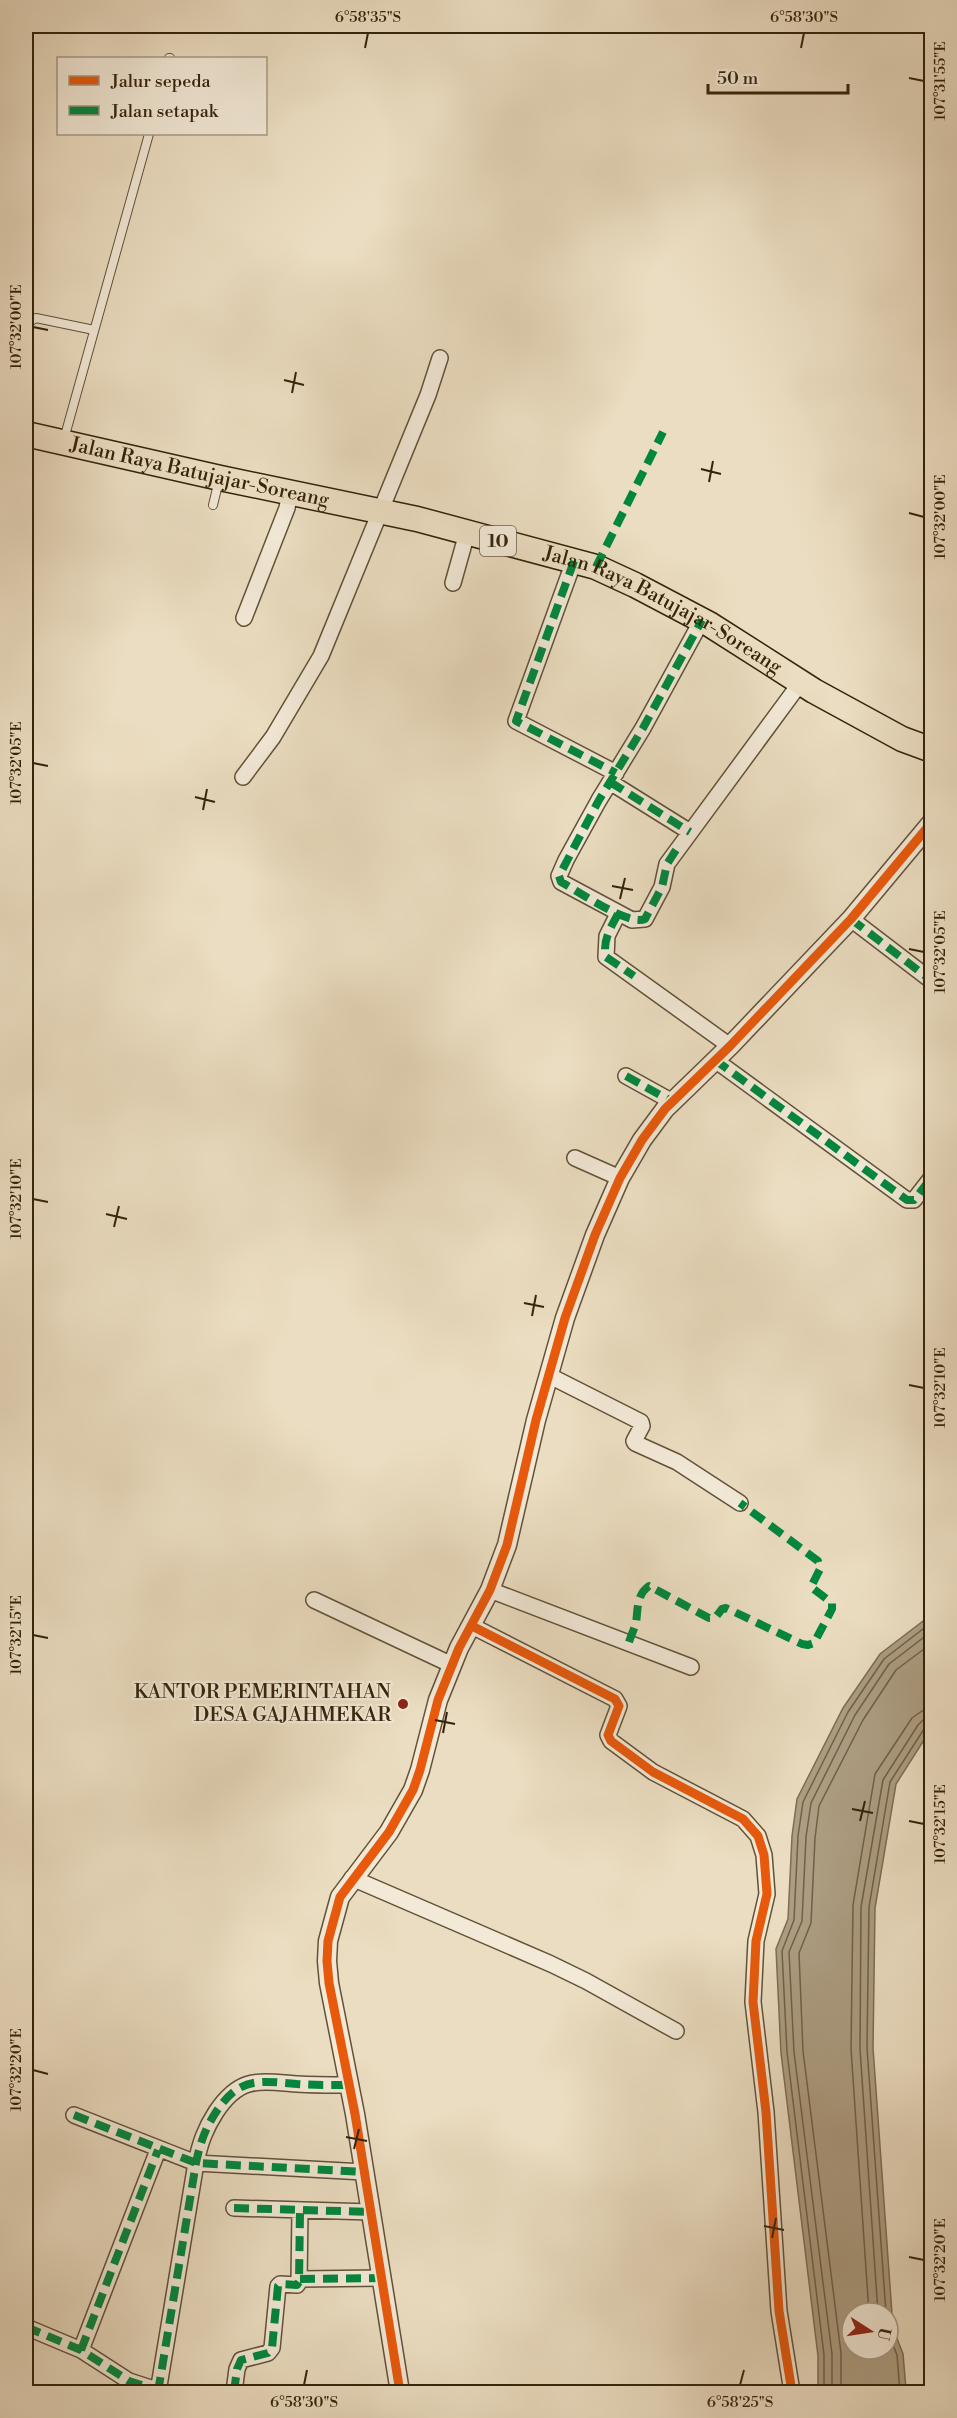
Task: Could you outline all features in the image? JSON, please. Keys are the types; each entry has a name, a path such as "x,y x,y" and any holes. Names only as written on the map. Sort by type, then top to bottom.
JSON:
{"highway":[{"name":"Jalan Raya Batujajar-Soreang","path":"26,434 380,511 596,567 702,620 869,722 902,739 932,750"}],"street":[{"path":"243,777 273,737 321,656 428,395 440,358"},
{"path":"244,618 287,508 290,493"},
{"path":"453,583 468,533"},
{"path":"574,561 516,721 613,778 690,832"},
{"path":"702,620 566,860 559,876 561,882 618,914 632,920 645,919 662,887 667,864 801,682"},
{"path":"400,2392 371,2212 329,1983 327,1961 332,1920 340,1897 352,1878 390,1832 413,1790 438,1700 452,1665 490,1590 507,1545 548,1374 579,1275 620,1178 642,1140 671,1101 730,1046 850,919 932,822"},
{"path":"618,914 607,936 606,957 730,1046"},
{"path":"850,919 932,981"},
{"path":"715,1060 907,1200 914,1200 932,1178"},
{"path":"626,1076 671,1101"},
{"path":"575,1158 620,1178"},
{"path":"548,1374 642,1422 635,1443 677,1462 740,1503"},
{"path":"490,1590 691,1666"},
{"path":"314,1600 452,1665"},
{"path":"472,1626 615,1699 619,1706 608,1735 610,1741 653,1772 743,1819 758,1836 764,1855 767,1894 756,1941 753,2002 766,2112 779,2311 792,2392"},
{"path":"352,1878 577,1976 676,2031"},
{"path":"158,2392 195,2163 201,2137 222,2101 241,2086 267,2080 305,2085 348,2085"},
{"path":"74,2115 195,2163 364,2172"},
{"path":"81,2350 158,2150"},
{"path":"234,2208 371,2212"},
{"path":"234,2392 237,2369 241,2360 268,2353 272,2348 278,2286 297,2285 300,2280 300,2211"},
{"path":"300,2280 382,2278"},
{"path":"26,2327 81,2350 129,2381 163,2392"}],"lane":[{"path":"63,443 149,135"},
{"path":"26,324 36,318 94,330"},
{"path":"213,505 220,478"}],"water":[{"path":"931,1615 931,1729 896,1784 875,1908 873,2048 891,2301 840,2301 840,2361 900,2361 900,2346 903,2354 906,2392 818,2392 818,2356 781,2053 776,1949 788,1919 792,1836 797,1799 843,1708 880,1654"}],"marked path":[{"path":"596,567 663,432"},
{"path":"574,561 516,721 616,773"},
{"path":"676,850 667,864 662,887 645,919 637,920 615,913 561,882 559,876 599,800 643,728 702,620"},
{"path":"610,782 690,832"},
{"path":"618,914 606,940 606,957 634,976"},
{"path":"851,919 932,981"},
{"path":"715,1060 907,1200 914,1200 932,1177"},
{"path":"626,1076 671,1101"},
{"path":"629,1642 636,1623 640,1598 649,1586 709,1618 715,1618 722,1609 726,1608 802,1644 814,1643 832,1609 832,1603 811,1587 820,1569 818,1561 740,1503"},
{"path":"158,2392 196,2163 203,2136 216,2112 233,2092 251,2083 348,2085"},
{"path":"74,2115 196,2163 364,2172"},
{"path":"81,2350 158,2150"},
{"path":"234,2208 371,2212"},
{"path":"234,2392 237,2369 241,2360 268,2353 272,2348 278,2286 280,2284 297,2285 299,2282 300,2211"},
{"path":"300,2279 382,2278"},
{"path":"26,2327 81,2350 129,2381 163,2392"}],"cycle path":[{"path":"400,2392 355,2114 329,1983 328,1941 340,1897 389,1832 413,1790 438,1700 459,1648 490,1590 507,1545 536,1420 565,1318 595,1235 620,1178 642,1140 665,1109 730,1046 851,919 932,822"},
{"path":"472,1626 615,1699 619,1706 608,1735 611,1741 653,1772 743,1819 758,1836 764,1855 767,1894 756,1941 753,2002 766,2112 779,2311 792,2392"}],"place":[{"name":"KANTOR PEMERINTAHAN DESA GAJAHMEKAR","path":"403,1704"}]}
